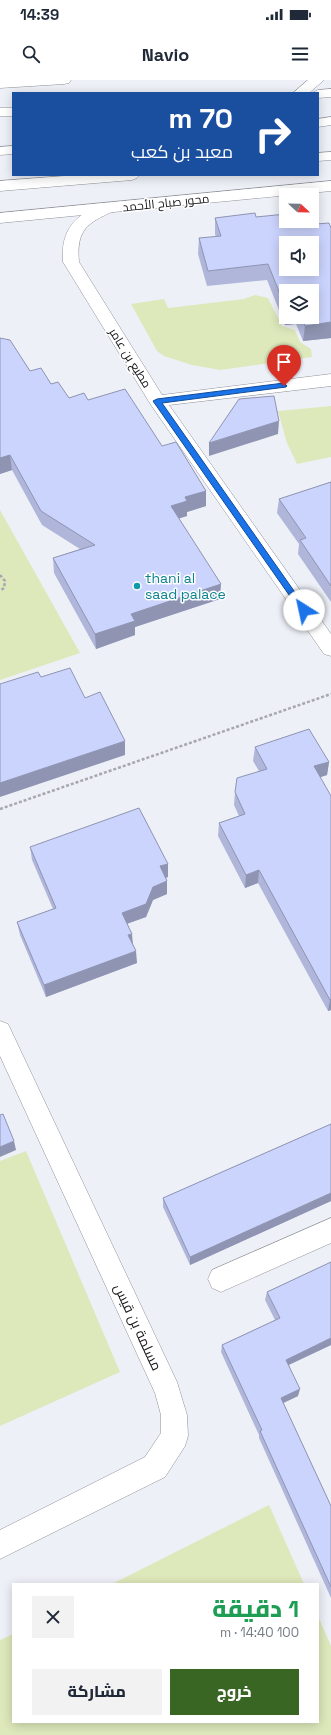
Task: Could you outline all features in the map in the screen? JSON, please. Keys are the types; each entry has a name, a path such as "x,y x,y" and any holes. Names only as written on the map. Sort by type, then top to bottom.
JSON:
{"main road":[{"path":"0,84 64,80"},
{"path":"301,92 317,80"},
{"path":"319,94 331,93"},
{"path":"0,112 12,112"},
{"path":"319,123 331,122"},
{"path":"0,151 12,150"},
{"path":"319,158 331,156"},
{"path":"0,186 120,176"},
{"name":"محور صباح الأحمد","path":"0,218 331,186"},
{"name":"مطيع بن عامر","path":"109,208 82,222 74,232 70,238 69,248 71,262 157,401 331,649"},
{"path":"157,401 331,380"},
{"name":"مسلمة بن قيس","path":"0,1545 155,1467 175,1436 174,1415 168,1391 4,1053"},
{"path":"221,1278 331,1230"}],"path":[{"path":"0,575 5,581 4,588 0,591"},
{"path":"0,809 331,694"}],"green space":[{"path":"255,295 268,298 279,320 279,324 295,330 300,342 311,349 312,357 220,370 192,365 164,356 157,351 131,304 164,299 168,308 244,299"},
{"path":"331,406 331,457 297,464 287,443 278,411"},
{"path":"0,510 80,653 0,680"},
{"path":"26,1151 120,1372 0,1426 0,1161"},
{"path":"269,1505 304,1583 114,1583"},
{"path":"319,1618 331,1646 331,1735 0,1735 0,1640 12,1634 12,1723 319,1723"}],"building":[{"path":"255,213 256,217 279,215 279,228 319,228 319,224 329,223 331,228 331,322 319,324 319,284 279,284 279,292 268,264 208,271 199,238 221,236 215,218"},
{"path":"304,324 318,324 305,326"},
{"path":"0,338 10,340 30,371 41,368 51,384 58,382 69,398 84,393 88,400 125,389 162,446 176,442 206,491 185,497 187,501 171,506 221,584 131,614 135,621 95,634 53,558 95,545 41,511 10,455 0,458"},
{"path":"274,396 279,421 209,443 239,399"},
{"path":"331,482 331,586 300,540 306,538 279,499"},
{"path":"70,668 85,698 100,692 125,741 0,783 0,684 38,672 41,677"},
{"path":"309,729 329,762 314,766 331,796 330,1000 259,870 246,875 219,823 245,814 235,792 237,778 267,769 255,747"},
{"path":"139,808 168,864 160,866 167,881 153,887 146,904 122,913 132,934 128,935 136,951 44,985 17,922 56,908 30,847"},
{"path":"3,1114 14,1141 0,1147 0,1115"},
{"path":"331,1124 331,1193 190,1257 163,1198"},
{"path":"331,1262 331,1338 286,1360 300,1389 281,1398 331,1506 331,1587 260,1431 262,1430 222,1345 280,1318 267,1292"}],"place":[{"name":"thani al saad palace","path":"137,586"}],"route":[{"path":"284,386 157,401 304,610"}]}
